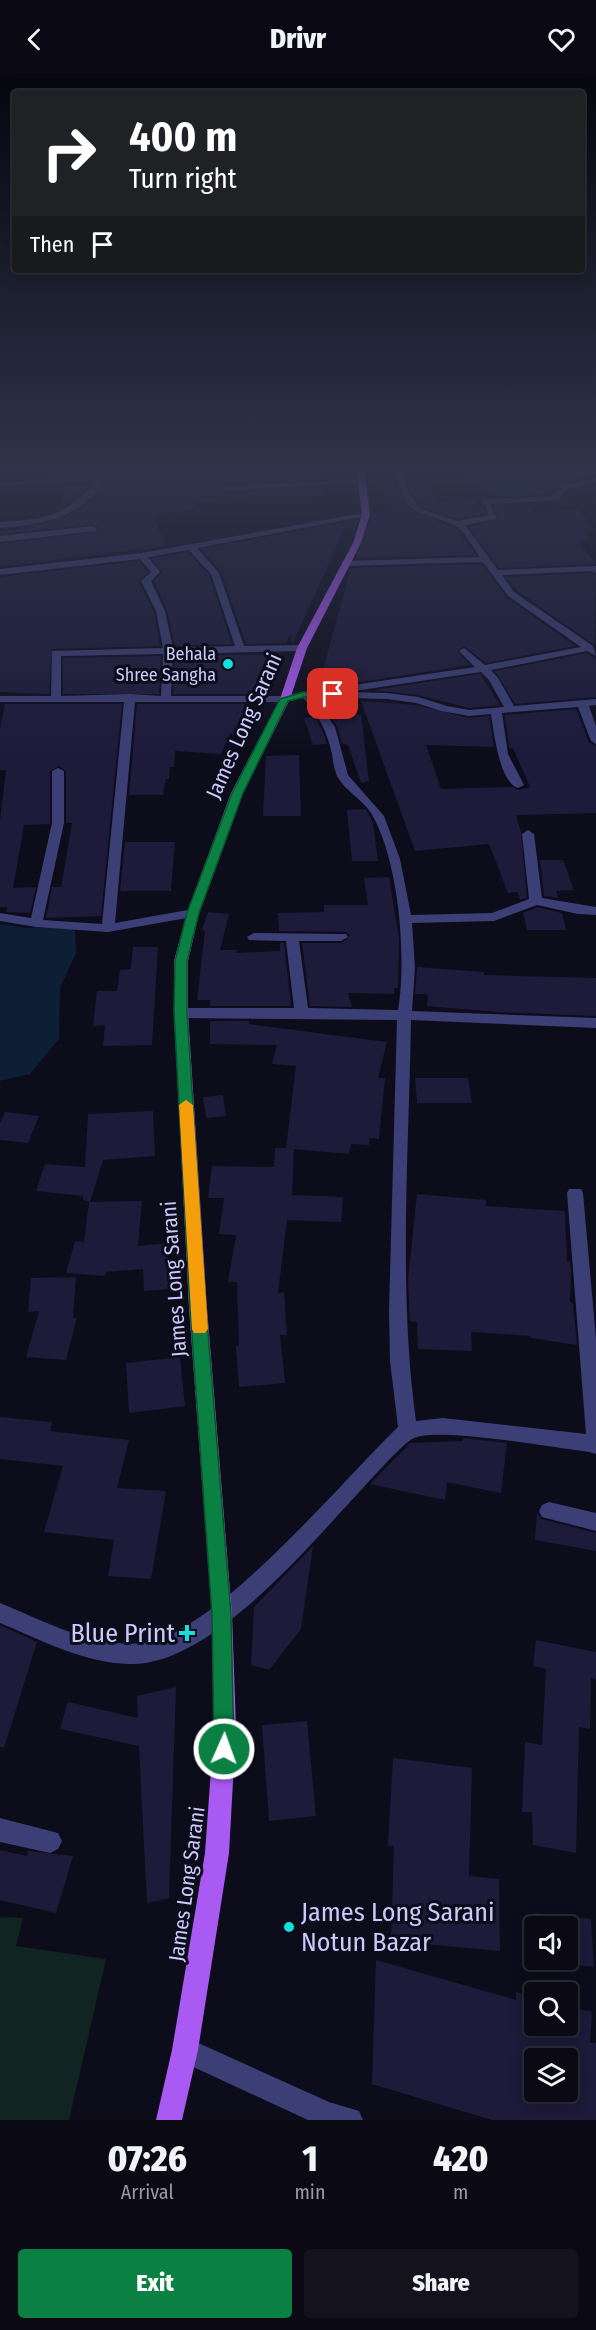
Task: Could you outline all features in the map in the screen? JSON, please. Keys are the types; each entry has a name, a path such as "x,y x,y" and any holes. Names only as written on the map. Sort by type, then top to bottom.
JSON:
{"main road":[{"name":"James Long Sarani","path":"169,2120 185,2050 218,1853 225,1728 222,1615 198,1308 181,1012 181,961 193,913 237,793 285,699 302,648 346,564"}],"street":[{"path":"0,572 77,563"},
{"path":"148,563 156,572 146,581 164,615 170,650 166,698"},
{"path":"206,563 215,573 240,648"},
{"path":"346,564 366,563"},
{"path":"488,563 511,594 593,651"},
{"path":"496,573 593,567 596,570"},
{"path":"56,698 56,653 302,648"},
{"path":"464,651 498,687 510,709"},
{"path":"0,699 285,699 593,651"},
{"path":"311,694 418,700 446,709 469,713 583,705 596,702"},
{"path":"311,694 324,713 345,779 377,814 382,824 392,853 410,963 409,997 404,1014 398,1311 399,1361 408,1430"},
{"path":"108,928 130,698"},
{"path":"583,705 596,741"},
{"path":"496,710 502,754 518,785"},
{"path":"36,923 58,823 58,771"},
{"path":"528,834 536,901"},
{"path":"404,920 494,917 536,901 578,910 596,911"},
{"path":"0,917 36,923 108,928 193,913"},
{"path":"254,937 342,937"},
{"path":"292,937 301,1011"},
{"path":"181,1012 301,1011 596,1023"},
{"path":"0,1613 87,1646 119,1653 149,1653 174,1646 222,1615 408,1430 443,1426 595,1444 575,1193"},
{"path":"549,1511 596,1522"},
{"path":"0,1830 50,1841"},
{"path":"185,2050 327,2115 351,2120"}],"green space":[{"path":"0,1917 23,1918 16,1946 106,1959 69,2120 0,2120"}],"water":[{"path":"0,924 25,928 75,927 76,953 60,988 59,1039 30,1074 0,1081"}],"building":[{"path":"0,563 29,563 0,567"},
{"path":"119,563 141,563 148,572 139,582 154,612 160,646 52,649 49,694 0,692 0,577"},
{"path":"155,563 198,563 209,575 232,644 175,646 167,611 154,581 162,572"},
{"path":"213,563 329,563 293,643 290,636 286,643 246,644 221,572"},
{"path":"496,563 596,564 499,568"},
{"path":"482,564 507,598 575,646 486,663 464,646 457,651 470,665 354,683 350,674 321,677 351,568"},
{"path":"591,573 596,575 595,645 516,590 506,577"},
{"path":"587,653 596,660 596,697 515,704 495,671"},
{"path":"281,654 258,694 173,694 175,656"},
{"path":"161,656 159,694 63,694 63,658"},
{"path":"480,674 500,705 469,708 418,695 373,690"},
{"path":"361,701 416,705 469,718 489,716 494,747 426,745 441,789 513,787 519,790 530,787 513,748 509,748 505,715 576,709 589,742 596,746 596,813 516,815 521,832 527,898 520,900 518,892 508,893 489,844 415,851"},
{"path":"5,704 122,704 101,916 46,918 52,887 61,887 72,823 66,823 66,771 59,766 50,771 50,824 24,825 13,888 36,887 30,913 6,912 7,907 0,907 0,820 6,770 0,770 0,729"},
{"path":"137,704 252,704 238,735 230,734 221,754 175,751 174,767 170,767 169,779 166,779 163,795 129,795"},
{"path":"361,714 369,781 361,783 348,745 342,743 337,726 330,716"},
{"path":"315,717 327,744 313,745 304,718"},
{"path":"299,755 301,816 263,816 266,756"},
{"path":"366,809 373,823 378,861 352,861 347,810"},
{"path":"125,842 175,842 171,891 120,891"},
{"path":"540,860 563,860 574,890 556,891 558,898 544,896"},
{"path":"389,877 399,938 398,988 394,988 394,994 348,993 352,1007 310,1006 302,943 341,943 350,936 346,932 279,931 278,913 324,912 324,905 368,905 364,878"},
{"path":"537,907 562,913 566,930 527,930 523,913"},
{"path":"208,912 229,914 220,950 237,950 236,953 280,951 280,943 284,943 291,1006 210,1006 210,1000 197,1000 205,931 202,930"},
{"path":"133,947 158,947 152,1045 103,1046 105,1025 93,1026 97,991 117,991 120,970 131,969"},
{"path":"417,967 484,972 484,975 596,978 596,1016 427,1006 428,994 415,994"},
{"path":"210,1021 249,1021 249,1024 387,1042 378,1078 385,1078 379,1139 370,1138 369,1145 351,1144 349,1154 294,1149 292,1195 343,1197 341,1222 287,1220 278,1293 284,1292 287,1335 280,1335 285,1383 239,1387 236,1346 239,1346 237,1282 228,1282 236,1235 219,1234 224,1198 208,1198 212,1166 274,1167 275,1148 286,1148 296,1066 272,1064 277,1045 210,1044"},
{"path":"415,1078 468,1078 472,1103 417,1103"},
{"path":"223,1095 226,1116 206,1118 203,1097"},
{"path":"153,1111 155,1156 103,1160 90,1202 83,1200 83,1196 36,1191 45,1164 85,1167 88,1114"},
{"path":"5,1112 39,1116 28,1143 0,1140 0,1123"},
{"path":"417,1194 486,1200 486,1206 565,1211 567,1261 570,1262 571,1270 570,1302 573,1303 577,1345 531,1338 531,1336 471,1332 472,1351 418,1349 417,1322 410,1321 408,1279"},
{"path":"142,1201 138,1246 168,1243 170,1289 144,1291 143,1269 106,1272 105,1276 66,1273 75,1241 84,1242 89,1202"},
{"path":"76,1277 73,1318 77,1318 66,1360 26,1357 39,1311 28,1312 31,1278"},
{"path":"180,1357 185,1406 129,1413 126,1363"},
{"path":"0,1417 52,1422 50,1431 129,1440 117,1488 166,1491 151,1579 108,1576 114,1540 44,1532 63,1466 0,1459"},
{"path":"463,1438 507,1443 501,1493 447,1482 445,1500 370,1484 410,1443 463,1441"},
{"path":"537,1513 541,1519 596,1533 596,1551 535,1540"},
{"path":"313,1546 301,1629 269,1670 251,1665 254,1607"},
{"path":"0,1625 37,1642 4,1748 0,1747"},
{"path":"536,1640 596,1652 596,1680 591,1678 590,1729 579,1727 576,1853 533,1845 532,1812 522,1812 525,1742 542,1745 546,1669 533,1666"},
{"path":"176,1687 169,1898 147,1903 139,1746 60,1729 68,1702 138,1718 137,1696"},
{"path":"307,1721 316,1816 269,1821 262,1725"},
{"path":"393,1758 472,1768 469,1876 499,1879 500,1951 391,1941 394,1846 388,1846"},
{"path":"0,1850 27,1856 28,1851 73,1856 56,1913 0,1900"},
{"path":"535,1913 563,1916 535,1916"},
{"path":"578,1918 591,1919 594,1967 578,1965"},
{"path":"376,1960 516,2000 516,1992 524,1994 524,2036 578,2036 578,2009 592,2012 590,2043 596,2043 596,2120 492,2120 372,2084"}],"slow traffic":[{"path":"186,1105 200,1329"}],"place":[{"name":"Behala Shree Sangha","path":"228,664"},
{"name":"Blue Print","path":"187,1633"},
{"name":"James Long Sarani Notun Bazar","path":"289,1927"}],"route":[{"path":"224,1749 222,1615 198,1308 181,1012 181,961 193,913 237,793 285,699 304,694 333,694"}]}
